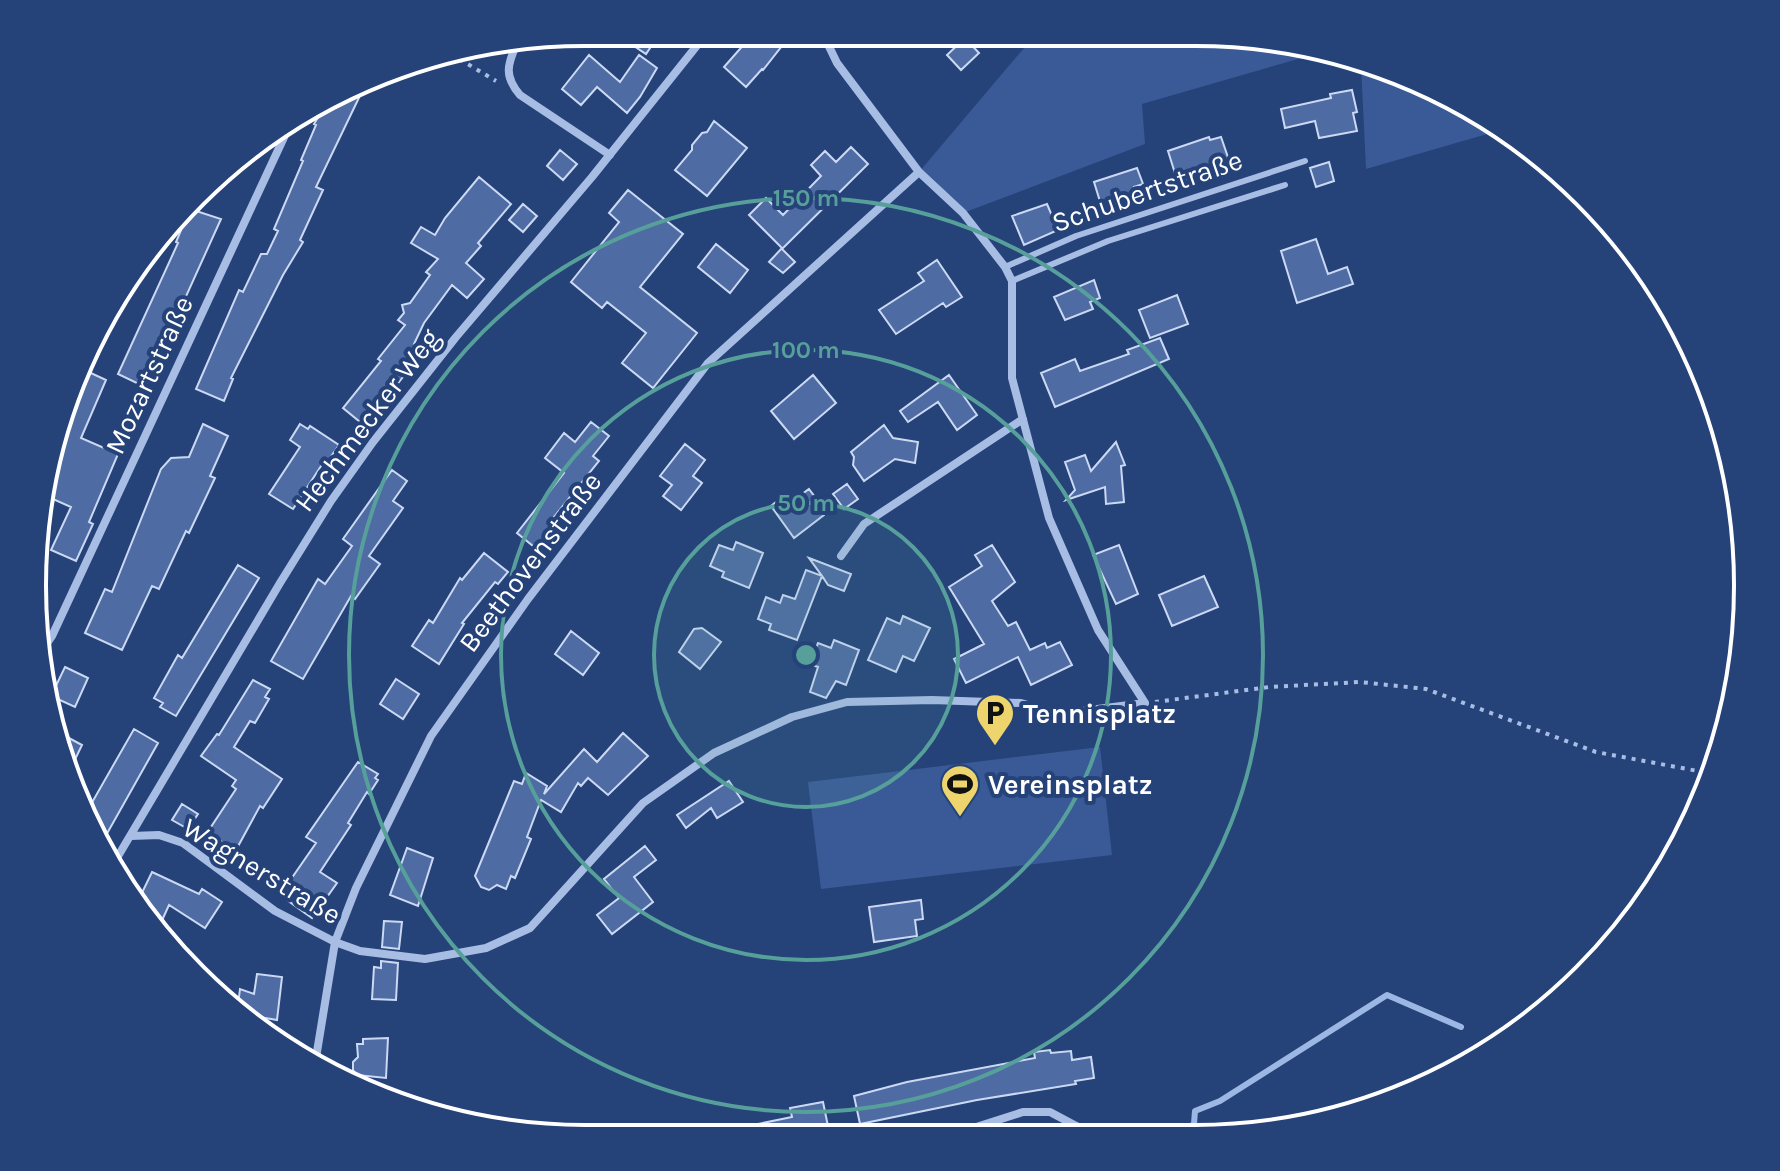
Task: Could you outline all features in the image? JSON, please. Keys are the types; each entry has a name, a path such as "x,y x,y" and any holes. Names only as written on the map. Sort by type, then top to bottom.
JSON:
{"street":[{"name":"Hechmecker Weg","path":"119,856 339,489 456,337 610,155 697,46"},
{"path":"829,46 837,63 919,172 963,213 1005,267 1012,281 1012,378 1055,532 1098,630 1145,703"},
{"path":"514,51 508,69 510,83 520,95 610,155"},
{"name":"Mozartstraße","path":"49,638 283,139"},
{"name":"Beethovenstraße","path":"317,1053 335,942 356,888 431,736 528,599 708,363 919,172"},
{"path":"841,556 864,524 1023,419"},
{"name":"Wagnerstraße","path":"131,836 159,835 183,843 275,911 335,942 360,951 425,959 486,948 530,928 643,803 714,753 792,717 847,702 932,700 1021,703 1058,714 1145,703"},
{"path":"982,1125 1023,1112 1050,1112 1074,1125"}],"lane":[{"name":"Schubertstraße","path":"1005,267 1076,236 1305,161"},
{"name":"Schubertstraße","path":"1012,281 1108,241 1285,185"}],"path":[{"path":"461,60 493,80 510,83"},
{"path":"1145,703 1269,687 1360,682 1426,689 1596,752 1700,771"}],"shaded area":[{"path":"1026,46 1230,47 1305,57 1142,104 1145,144 963,213 919,172"},
{"path":"1361,73 1433,102 1489,134 1366,169"},
{"name":"Vereinsplatz","path":"1100,747 1112,855 821,889 808,782"}],"building":[{"path":"634,46 651,46 646,54"},
{"path":"743,46 782,46 746,87 724,67"},
{"path":"957,46 972,46 979,53 961,70 947,55"},
{"path":"589,55 620,82 639,55 657,68 627,113 597,87 581,105 562,89"},
{"path":"1352,90 1357,131 1319,138 1315,121 1285,128 1281,109"},
{"path":"360,96 316,187 323,190 300,240 303,242 231,378 224,401 196,389 239,290 243,292 261,254 267,254 278,231 274,229 303,161 318,117"},
{"path":"714,121 747,148 707,196 675,170"},
{"path":"1209,137 1210,140 1221,137 1231,166 1178,183 1168,151"},
{"path":"851,147 868,164 782,249 795,262 783,273 769,262 782,248 749,215 766,198 783,215 821,176 811,165 825,151 836,162"},
{"path":"560,150 577,164 563,180 547,166"},
{"path":"1329,162 1334,181 1316,187 1310,168"},
{"path":"1137,168 1143,184 1134,187 1137,196 1102,208 1094,182"},
{"path":"479,177 511,204 478,243 481,246 466,263 484,279 467,298 452,285 424,323 414,344 423,351 365,426 343,408 405,325 398,320 404,313 402,305 410,303 430,275 426,272 438,259 411,243 421,227 435,235"},
{"path":"628,190 683,234 640,287 697,333 653,388 622,363 646,333 607,302 602,308 571,282 619,222 609,213"},
{"path":"523,204 537,216 523,232 509,220"},
{"path":"1047,204 1058,230 1024,245 1012,216"},
{"path":"197,211 221,219 145,387 118,374 182,228"},
{"path":"1316,239 1328,274 1347,267 1353,284 1297,303 1281,251"},
{"path":"716,244 748,270 730,293 698,267"},
{"path":"937,260 962,297 946,307 943,303 896,334 879,310 924,281 918,273"},
{"path":"1094,280 1100,298 1090,302 1093,309 1065,320 1054,297"},
{"path":"1177,295 1188,324 1150,338 1139,310"},
{"path":"1160,338 1169,359 1055,407 1041,373 1075,359 1080,371 1129,354 1127,350"},
{"path":"90,373 106,380 81,438 118,454 76,561 51,550 71,507 53,499 64,446"},
{"path":"813,375 836,403 794,439 771,411"},
{"path":"949,375 977,415 957,430 938,402 908,422 900,411"},
{"path":"591,422 609,436 593,456 599,461 554,517 560,522 538,550 517,533 564,473 545,458 564,433 575,442"},
{"path":"203,424 228,436 210,476 215,478 159,589 152,586 122,650 85,633 105,589 112,592 161,469 171,458 189,457"},
{"path":"300,424 308,429 310,426 339,445 325,465 323,463 293,509 269,494 300,447 290,440"},
{"path":"884,425 893,438 918,442 915,463 895,459 864,481 853,465 851,452"},
{"path":"1116,442 1125,465 1121,466 1124,502 1106,504 1105,487 1066,500 1075,490 1065,462 1085,455 1091,471"},
{"path":"685,444 705,460 693,476 702,483 681,510 663,496 672,485 660,476"},
{"path":"392,470 407,481 393,501 403,508 369,556 380,564 355,599 351,596 303,679 271,661 318,579 325,584 352,546 343,539"},
{"path":"847,484 858,499 844,509 833,494"},
{"path":"809,489 824,509 824,515 794,538 771,506 785,495 790,503"},
{"path":"736,542 763,553 749,588 722,577 724,572 710,566 719,545 733,550"},
{"path":"992,545 1015,582 992,601 1008,626 1016,622 1030,650 1045,643 1047,648 1060,642 1072,665 1031,685 1018,657 966,683 954,659 984,644 949,587 982,566 975,555"},
{"path":"1119,545 1138,594 1116,604 1093,555"},
{"path":"484,553 508,572 498,584 495,582 462,623 439,664 412,646 429,620 433,623 460,578 462,580"},
{"path":"809,558 851,574 844,591 828,585"},
{"path":"238,565 259,578 176,716 160,707 163,703 154,698 178,655 182,658"},
{"path":"806,570 822,576 797,640 769,630 771,624 758,619 766,597 780,603 783,595 795,599"},
{"path":"1204,576 1218,607 1172,626 1159,595"},
{"path":"903,616 930,628 914,661 903,656 896,672 868,660 887,618 900,624"},
{"path":"702,628 721,642 700,669 679,652 694,629"},
{"path":"571,631 599,653 583,675 555,654"},
{"path":"834,640 859,650 846,685 836,681 826,698 810,692 818,667 809,664 818,643 831,648"},
{"path":"65,667 88,678 75,707 58,699 55,687"},
{"path":"396,679 419,694 403,719 380,704"},
{"path":"253,680 270,689 265,697 269,699 255,723 250,721 234,747 282,779 263,808 260,806 236,850 207,833 236,789 232,786 236,780 201,756 219,735"},
{"path":"134,729 158,743 107,834 92,803"},
{"path":"623,733 648,756 608,795 588,778 581,786 578,783 561,812 541,800 527,837 531,839 515,878 511,876 506,889 497,885 489,890 481,887 475,876 514,781 522,784 526,773 547,786 544,794 584,749 597,762"},
{"path":"68,738 82,745 75,759"},
{"path":"358,762 378,774 375,778 378,780 369,794 367,792 348,823 351,825 320,872 337,883 312,918 280,895 316,843 306,837"},
{"path":"729,781 743,802 717,818 711,808 686,828 677,815"},
{"path":"182,804 198,814 188,829 172,820"},
{"path":"645,846 656,860 634,877 653,902 612,934 597,915 619,898 604,879"},
{"path":"407,848 433,858 418,906 390,895"},
{"path":"152,872 199,894 202,889 222,902 205,928 169,905 162,920 142,892"},
{"path":"921,900 923,919 915,920 917,936 874,942 869,907"},
{"path":"384,921 402,922 399,949 382,947"},
{"path":"381,961 398,963 396,1000 372,999 374,967 381,968"},
{"path":"257,974 282,977 277,1020 262,1017 239,999 240,989 254,994"},
{"path":"388,1038 386,1078 361,1075 353,1070 353,1062 358,1057 357,1044 363,1044 363,1039"},
{"path":"1050,1050 1051,1053 1071,1051 1072,1060 1091,1057 1094,1078 1075,1081 1076,1084 860,1124 854,1096 907,1082 1035,1058 1034,1052"},
{"path":"823,1102 828,1125 753,1125 792,1117 790,1108"}],"waterway":[{"path":"1192,1125 1195,1111 1220,1101 1387,995 1461,1027"}],"place":[{"name":"Tennisplatz","path":"995,747"},
{"name":"Vereinsplatz","path":"960,818"}]}
